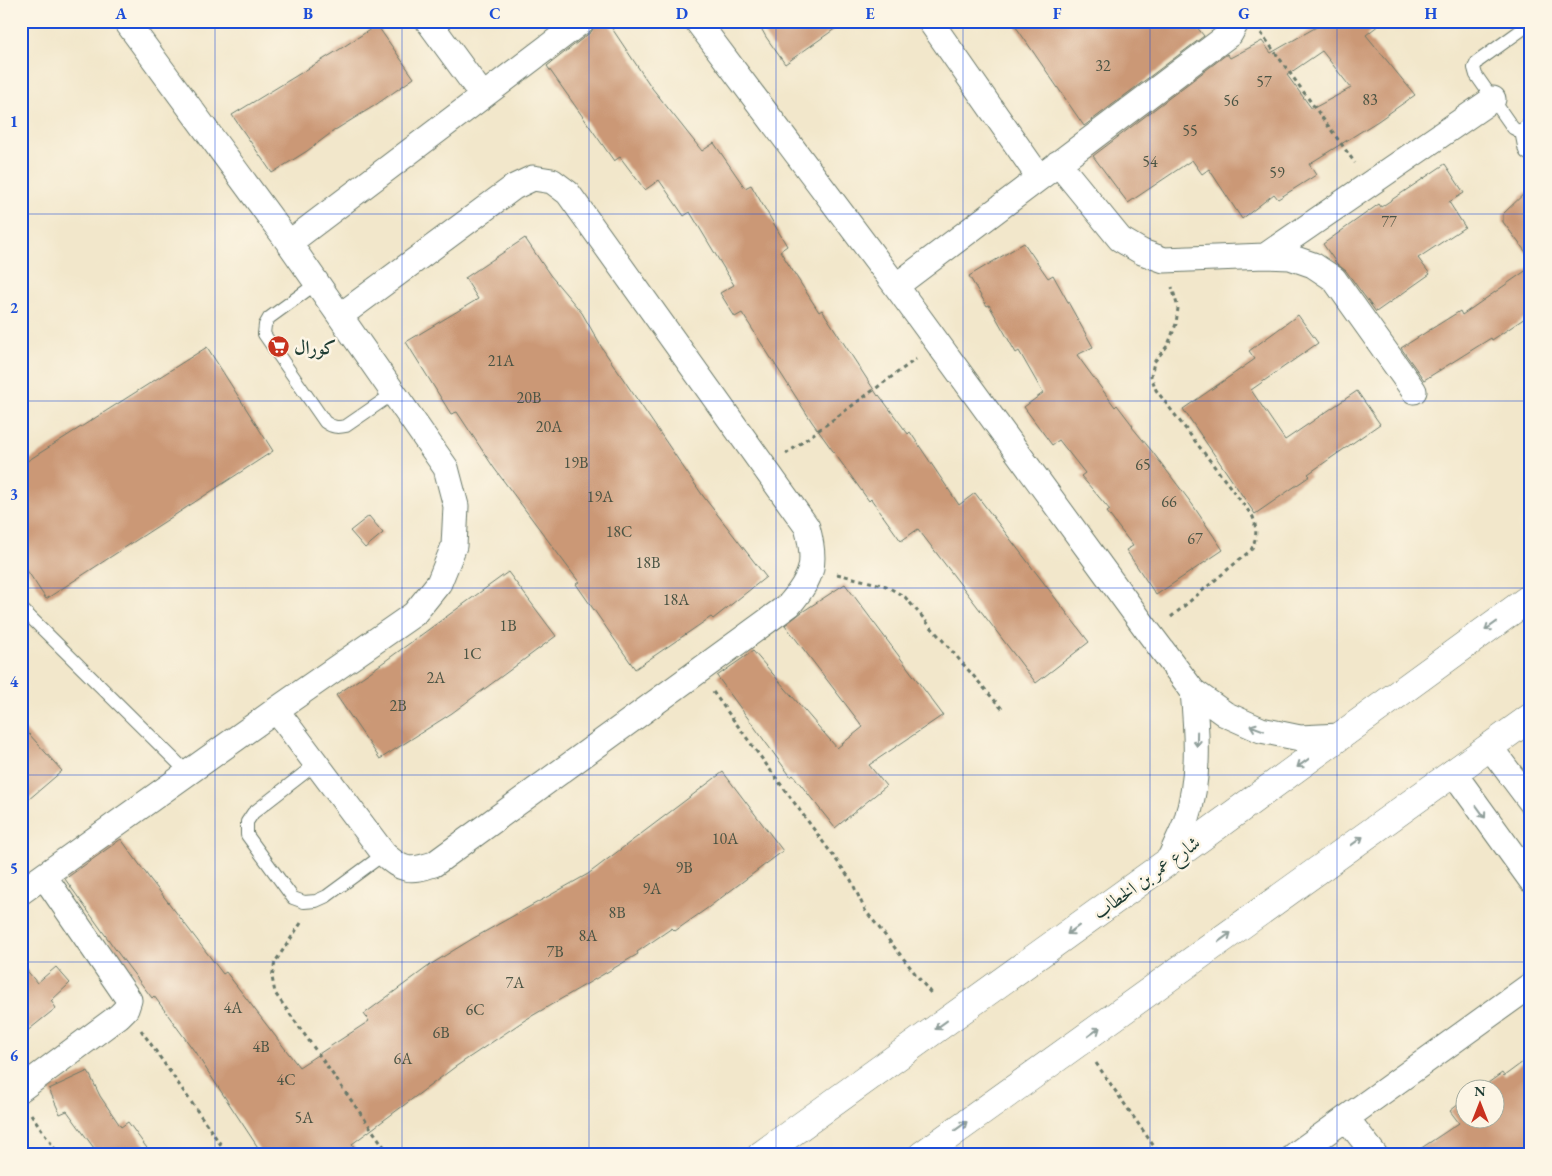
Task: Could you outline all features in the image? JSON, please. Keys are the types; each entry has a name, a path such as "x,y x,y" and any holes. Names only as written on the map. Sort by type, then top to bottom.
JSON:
{"street":[{"path":"21,892 414,614 439,583 454,546 456,506 446,468 340,316 126,21"},
{"path":"428,21 483,96"},
{"path":"288,244 582,21"},
{"path":"697,21 896,286 1193,691 1225,714 1261,730 1300,738 1340,736"},
{"path":"930,21 1048,170 1120,239 1142,252 1164,260 1265,256 1290,257 1314,265 1334,279 1414,391"},
{"path":"896,286 1246,23"},
{"path":"1265,256 1493,99"},
{"path":"276,710 384,854 398,866 416,870 434,864 788,605 803,588 811,568 812,548 806,527 568,193 552,181 533,178 514,187 340,316"},
{"name":"شارع عمر بن الخطاب","path":"760,1155 1169,861 1531,597"},
{"path":"1169,861 1186,821 1195,778 1198,735 1193,691"},
{"path":"922,1155 1531,717"},
{"path":"1489,746 1531,802"},
{"path":"1453,772 1531,880"},
{"path":"24,1098 119,1016 126,1009 129,1000 44,876"},
{"path":"1295,1155 1531,986"},
{"path":"1347,1119 1375,1155"}],"lane":[{"path":"1530,138 1513,128 1476,75 1474,68 1477,62 1531,23"},
{"path":"317,284 269,318 265,325 264,334 325,422 338,428 346,426 394,393"},
{"path":"21,608 188,773"},
{"path":"316,764 253,813 247,822 247,835 293,898 304,902 316,901 327,896 384,854"}],"path":[{"path":"1246,23 1370,184"},
{"path":"1150,634 1251,550 1256,540 1257,529 1253,517 1156,390 1151,376 1154,362 1168,345 1176,324 1178,308 1164,260"},
{"path":"765,469 938,343"},
{"path":"811,568 886,586 904,596 1003,710"},
{"path":"698,671 851,880 865,910 950,1018"},
{"path":"316,901 275,962 272,977 275,993 390,1155"},
{"path":"126,1009 228,1155"},
{"path":"1080,1041 1160,1155"},
{"path":"24,1098 59,1155"}],"building":[{"path":"600,21 607,21 652,88 702,151 714,143 745,188 751,185 787,246 780,251 819,312 822,310 878,396 908,434 910,432 959,505 975,493 1089,642 1036,683 918,529 901,541 871,499 869,501 812,422 742,313 735,317 720,293 734,285 690,212 684,216 659,180 645,190 620,157 614,161 547,66 591,32"},
{"path":"757,21 846,21 785,64"},
{"path":"1012,21 1192,21 1204,36 1084,126"},
{"path":"1327,21 1384,21 1366,35 1415,95 1378,121 1309,164 1316,175 1278,199 1274,194 1242,219 1209,169 1202,174 1192,160 1128,203 1093,156 1227,54 1230,58 1262,41 1271,53","holes":["1322,51 1351,88 1312,109 1287,75"]},
{"path":"377,25 414,78 272,173 232,115"},
{"path":"1445,164 1464,193 1449,202 1465,227 1418,258 1430,274 1376,312 1346,271 1337,264 1323,244 1379,204 1381,207"},
{"path":"1531,187 1531,259 1503,222 1503,214"},
{"path":"525,238 550,275 582,313 602,348 703,496 766,577 713,619 711,617 635,669 576,584 579,582 494,468 457,412 451,414 406,342 478,299 465,278"},
{"path":"1024,243 1048,278 1053,275 1093,347 1077,355 1115,407 1117,405 1192,504 1223,550 1156,595 1126,550 1133,546 1107,512 1110,510 1081,476 1085,473 1059,440 1052,445 1024,407 1043,393 1019,351 1016,353 989,305 987,306 969,276"},
{"path":"1531,267 1531,314 1492,340 1491,338 1424,380 1401,348 1460,311 1462,315"},
{"path":"1298,315 1318,343 1251,390 1285,440 1357,391 1380,424 1255,514 1183,409 1255,359 1249,351"},
{"path":"207,347 273,451 46,599 21,561 21,465"},
{"path":"369,516 383,533 365,548 350,531"},
{"path":"508,572 556,636 452,713 380,759 336,695"},
{"path":"845,584 943,715 869,765 886,786 835,828 793,775 791,777 717,676 753,651 837,748 863,727 785,625"},
{"path":"21,725 62,771 21,806"},
{"path":"723,772 783,851 675,931 672,928 637,952 638,954 525,1020 455,1067 352,1144 359,1155 263,1155 195,1052 154,996 152,998 118,953 65,879 121,839 223,974 226,972 299,1067 369,1021 364,1014 433,963 588,874"},
{"path":"21,963 37,983 56,967 70,983 51,1001 56,1008 21,1036"},
{"path":"1531,1056 1531,1155 1411,1155 1454,1126 1454,1128 1504,1128 1504,1078 1495,1078 1502,1073 1504,1076"},
{"path":"88,1071 100,1096 121,1127 128,1122 152,1155 99,1155 67,1111 60,1114 49,1089"},
{"path":"1454,1108 1454,1116 1450,1111"}],"place":[{"name":"كورال","path":"278,347"}]}
